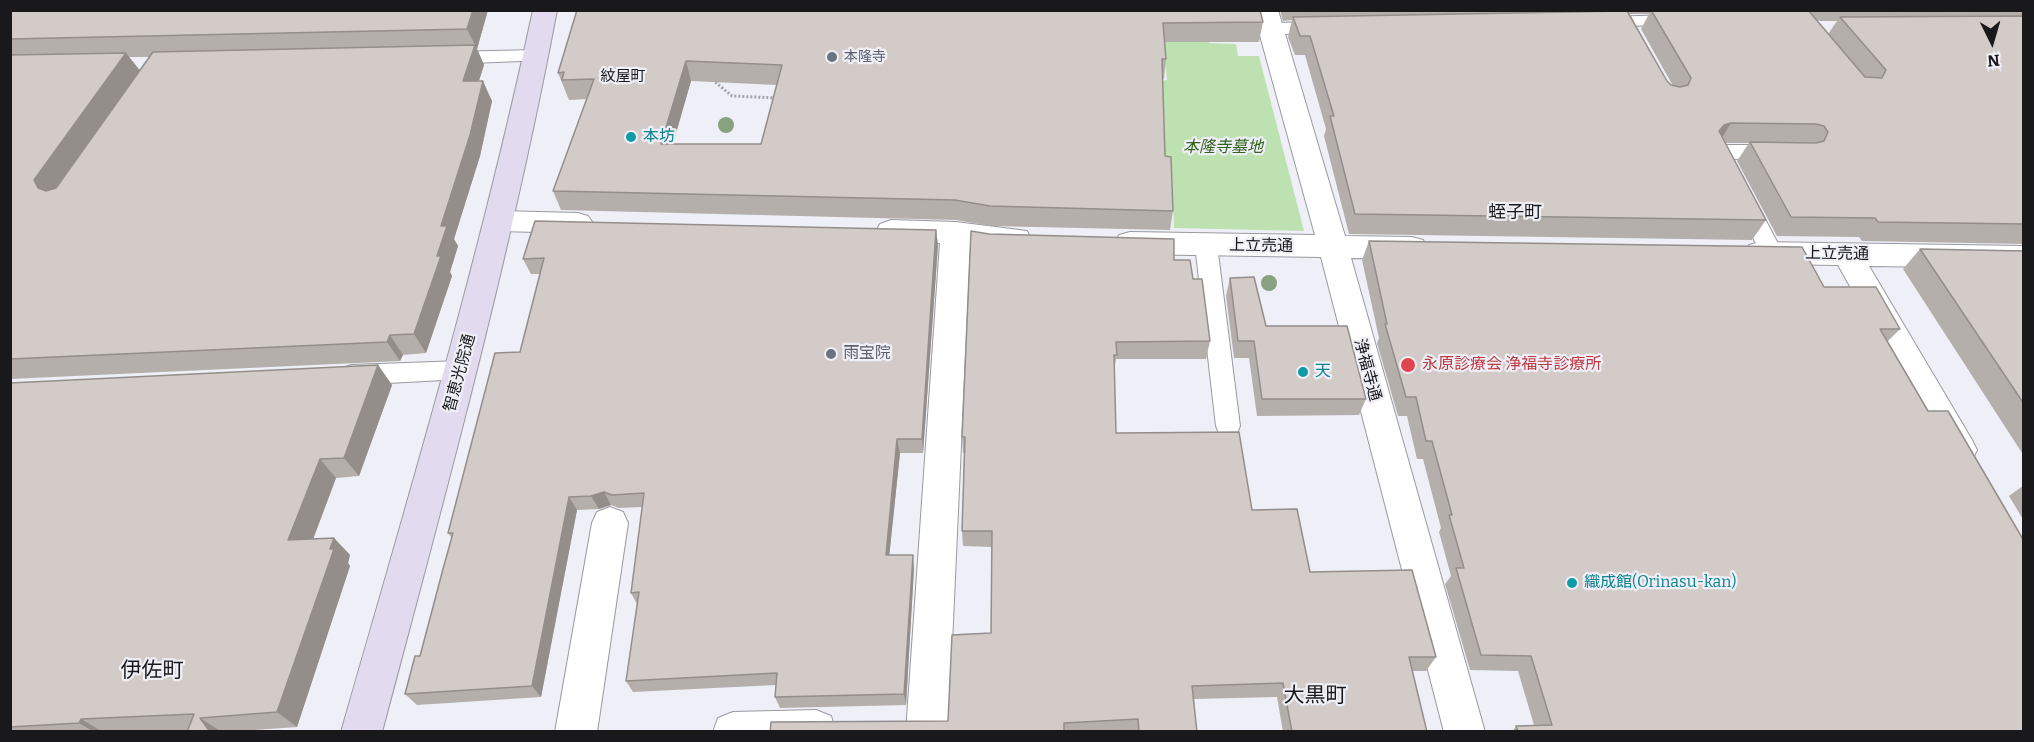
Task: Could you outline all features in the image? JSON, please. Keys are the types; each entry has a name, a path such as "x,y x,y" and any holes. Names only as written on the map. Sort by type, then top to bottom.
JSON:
{"street":[{"name":"智恵光院通","path":"361,732 461,370 499,221 537,56 545,10"},
{"name":"浄福寺通","path":"1267,20 1333,246 1466,732"},
{"path":"499,221 609,224"},
{"path":"861,231 956,233 990,239 1038,240"},
{"path":"916,729 956,233"},
{"name":"上立売通","path":"1098,242 1440,248"},
{"name":"上立売通","path":"1736,253 2024,257"},
{"path":"1847,254 1976,479"},
{"path":"576,732 610,523"},
{"path":"733,732 847,729"}],"lane":[{"path":"1267,20 1339,27"},
{"path":"1579,22 1692,20"},
{"path":"1624,21 1635,41"},
{"path":"435,59 537,56"},
{"path":"1772,253 1719,152 1791,153"},
{"path":"1206,245 1228,426"},
{"path":"329,376 461,370"}],"path":[{"path":"716,71 714,81 732,96 786,98"}],"green space":[{"name":"本隆寺墓地","path":"1161,20 1206,23 1209,43 1236,44 1238,56 1259,56 1304,231 1174,228 1172,175 1165,174 1161,81 1167,80"}],"building":[{"path":"10,10 473,10 467,29 10,39"},
{"path":"577,10 1260,10 1263,22 1163,23 1166,59 1162,59 1165,156 1171,157 1173,211 990,206 955,200 553,191 594,79 562,80 564,72 558,73","holes":["686,61 782,65 761,144 661,144"]},
{"path":"1651,10 1808,10 1865,77 1882,78 1886,70 1840,17 2024,16 2024,224 1878,222 1875,218 1791,217 1750,142 1816,143 1824,141 1828,132 1824,126 1816,124 1731,123 1724,125 1719,131 1766,220 1355,214 1330,116 1334,116 1310,36 1300,36 1293,17 1627,11 1667,81 1671,85 1680,87 1688,85 1691,78"},
{"path":"475,45 463,81 483,81 470,135 441,226 447,226 437,256 441,256 414,334 390,335 387,342 10,359 10,55 126,53 34,180 38,188 46,191 56,188 153,52"},
{"path":"535,221 936,230 922,439 897,439 886,555 913,555 904,694 775,697 777,673 626,681 639,592 631,593 644,493 612,495 604,492 591,496 569,497 532,686 405,694 415,656 420,656 453,533 448,533 495,353 520,352 544,258 523,259"},
{"path":"971,231 989,234 1174,239 1174,260 1190,260 1193,279 1202,279 1210,341 1116,342 1117,355 1114,355 1116,433 1239,432 1252,510 1297,509 1310,572 1412,570 1436,657 1409,657 1427,732 1292,732 1283,683 1192,686 1197,732 1139,732 1138,719 1064,723 1064,732 770,732 771,722 948,721 952,635 991,633 992,531 962,531 965,437 962,437"},
{"path":"1369,241 1802,247 1824,287 1876,287 1900,329 1880,329 1928,411 1948,411 2024,541 2024,732 1518,732 1516,726 1552,725 1531,656 1481,655 1456,568 1464,568 1432,441 1426,441 1416,397 1406,397 1385,324 1387,324"},
{"path":"1920,249 2024,251 2024,404"},
{"path":"1254,277 1266,326 1347,326 1366,399 1262,399 1254,341 1238,341 1230,278"},
{"path":"378,365 344,458 320,459 288,540 334,538 330,549 334,549 277,712 200,718 210,732 187,732 194,714 81,719 79,723 10,727 10,383"}],"place":[{"name":"本隆寺","path":"832,57"},
{"name":"本坊","path":"631,137"},
{"name":"雨宝院","path":"831,354"},
{"name":"永原診療会 浄福寺診療所","path":"1408,365"},
{"name":"天","path":"1303,372"},
{"name":"織成館(Orinasu-kan)","path":"1572,583"}],"district":[{"name":"紋屋町","path":"623,77"},
{"name":"蛭子町","path":"1515,213"},
{"name":"伊佐町","path":"152,671"},
{"name":"大黒町","path":"1315,696"}]}
